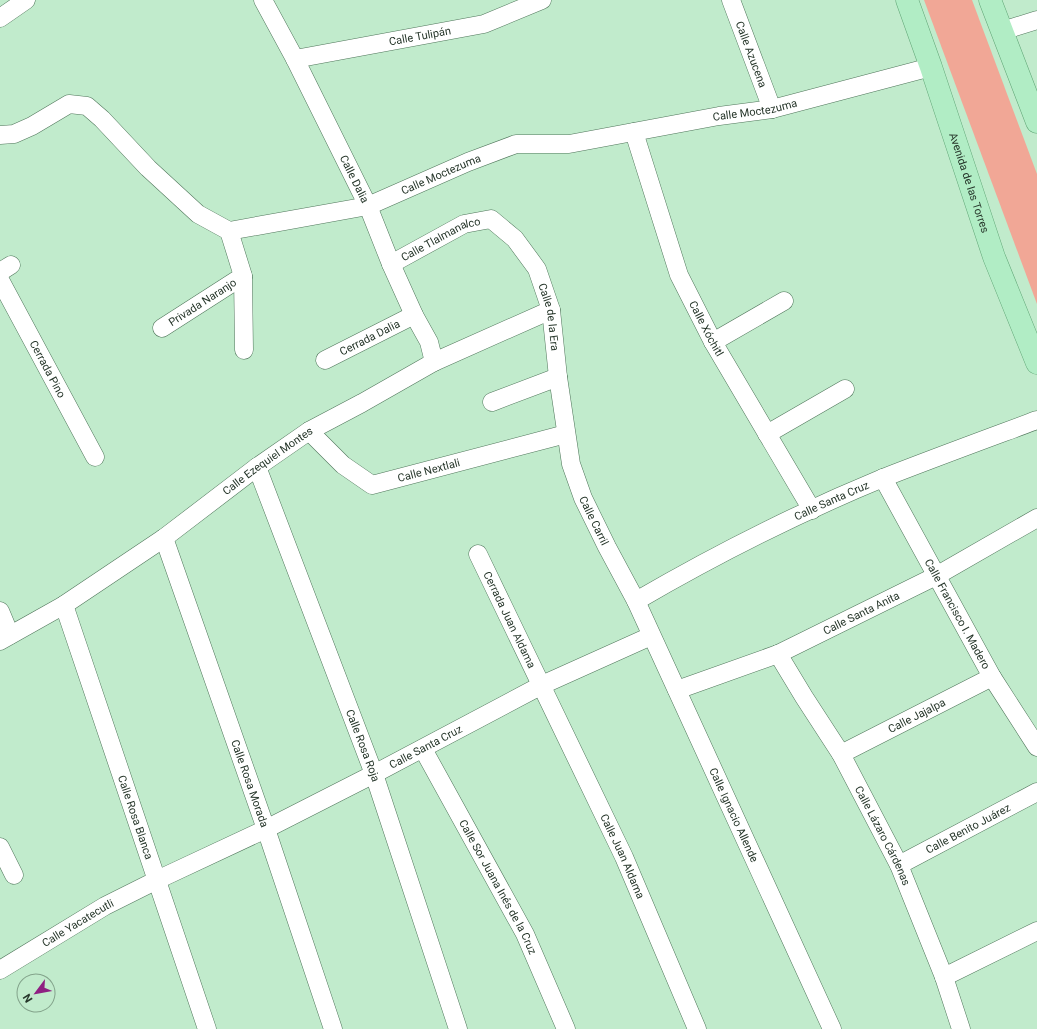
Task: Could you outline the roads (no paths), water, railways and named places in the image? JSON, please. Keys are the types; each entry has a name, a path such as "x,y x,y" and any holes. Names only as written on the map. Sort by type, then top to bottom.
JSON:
{"main road":[{"name":"Avenida de las Torres","path":"907,0 931,67 994,257 1037,363"},
{"path":"990,0 1037,122"}],"street":[{"path":"0,18 26,0"},
{"name":"Calle Dalia","path":"263,0 295,59 368,206 391,264 414,315 429,342 434,362"},
{"name":"Calle Tulipán","path":"295,59 484,24 542,0"},
{"name":"Calle Azucena","path":"731,0 772,109"},
{"path":"1002,31 1037,20"},
{"name":"Calle Moctezuma","path":"229,231 368,206 468,162 516,144 569,144 718,116 772,109 931,67"},
{"path":"0,135 14,134 32,126 70,104 87,106 102,119 148,168 198,214 229,231"},
{"name":"Calle Xóchitl","path":"634,132 679,274 713,342 812,510"},
{"name":"Calle Tlalmanalco","path":"391,264 464,224 491,219"},
{"name":"Calle de la Era","path":"491,219 515,239 537,270 551,310 566,434"},
{"name":"Privada Naranjo","path":"162,328 243,276 229,231"},
{"path":"243,276 244,350"},
{"name":"Cerrada Pino","path":"0,280 95,457"},
{"path":"713,342 784,301"},
{"name":"Calle Ezequiel Montes","path":"5,638 64,605 164,538 257,466 310,430 362,404 434,362 551,310"},
{"name":"Cerrada Dalia","path":"325,360 414,315"},
{"path":"492,402 558,377"},
{"path":"767,434 845,389"},
{"name":"Calle Santa Cruz","path":"636,601 692,569 812,510 883,478 1037,420"},
{"name":"Calle Nextlali","path":"310,430 343,465 372,485 566,434"},
{"name":"Calle Carril","path":"566,434 571,464 583,498 636,601"},
{"name":"Calle Rosa Roja","path":"257,466 374,774 458,1029"},
{"name":"Calle Francisco I. Madero","path":"883,478 992,677 1032,728 1037,747"},
{"name":"Calle Santa Anita","path":"677,690 778,654 936,576 1037,518"},
{"name":"Calle Rosa Morada","path":"164,538 266,829 333,1029"},
{"name":"Cerrada Juan Aldama","path":"478,554 542,685"},
{"name":"Calle Ignacio Allende","path":"636,601 832,1029"},
{"name":"Calle Rosa Blanca","path":"64,605 206,1029"},
{"path":"0,611 5,638"},
{"name":"Calle Santa Cruz","path":"157,880 266,829 424,749 542,685 652,636"},
{"name":"Calle Lázaro Cárdenas","path":"778,654 841,754 899,865 944,977 961,1029"},
{"name":"Calle Jajalpa","path":"841,754 992,677"},
{"name":"Calle Juan Aldama","path":"542,685 624,857 697,1029"},
{"name":"Calle Sor Juana Inés de la Cruz","path":"424,749 525,934 566,1029"},
{"name":"Calle Benito Juárez","path":"899,865 1037,792"},
{"path":"0,846 14,874"},
{"name":"Calle Yacatecutli","path":"0,970 105,906 157,880"},
{"path":"944,977 1037,931"}]}
